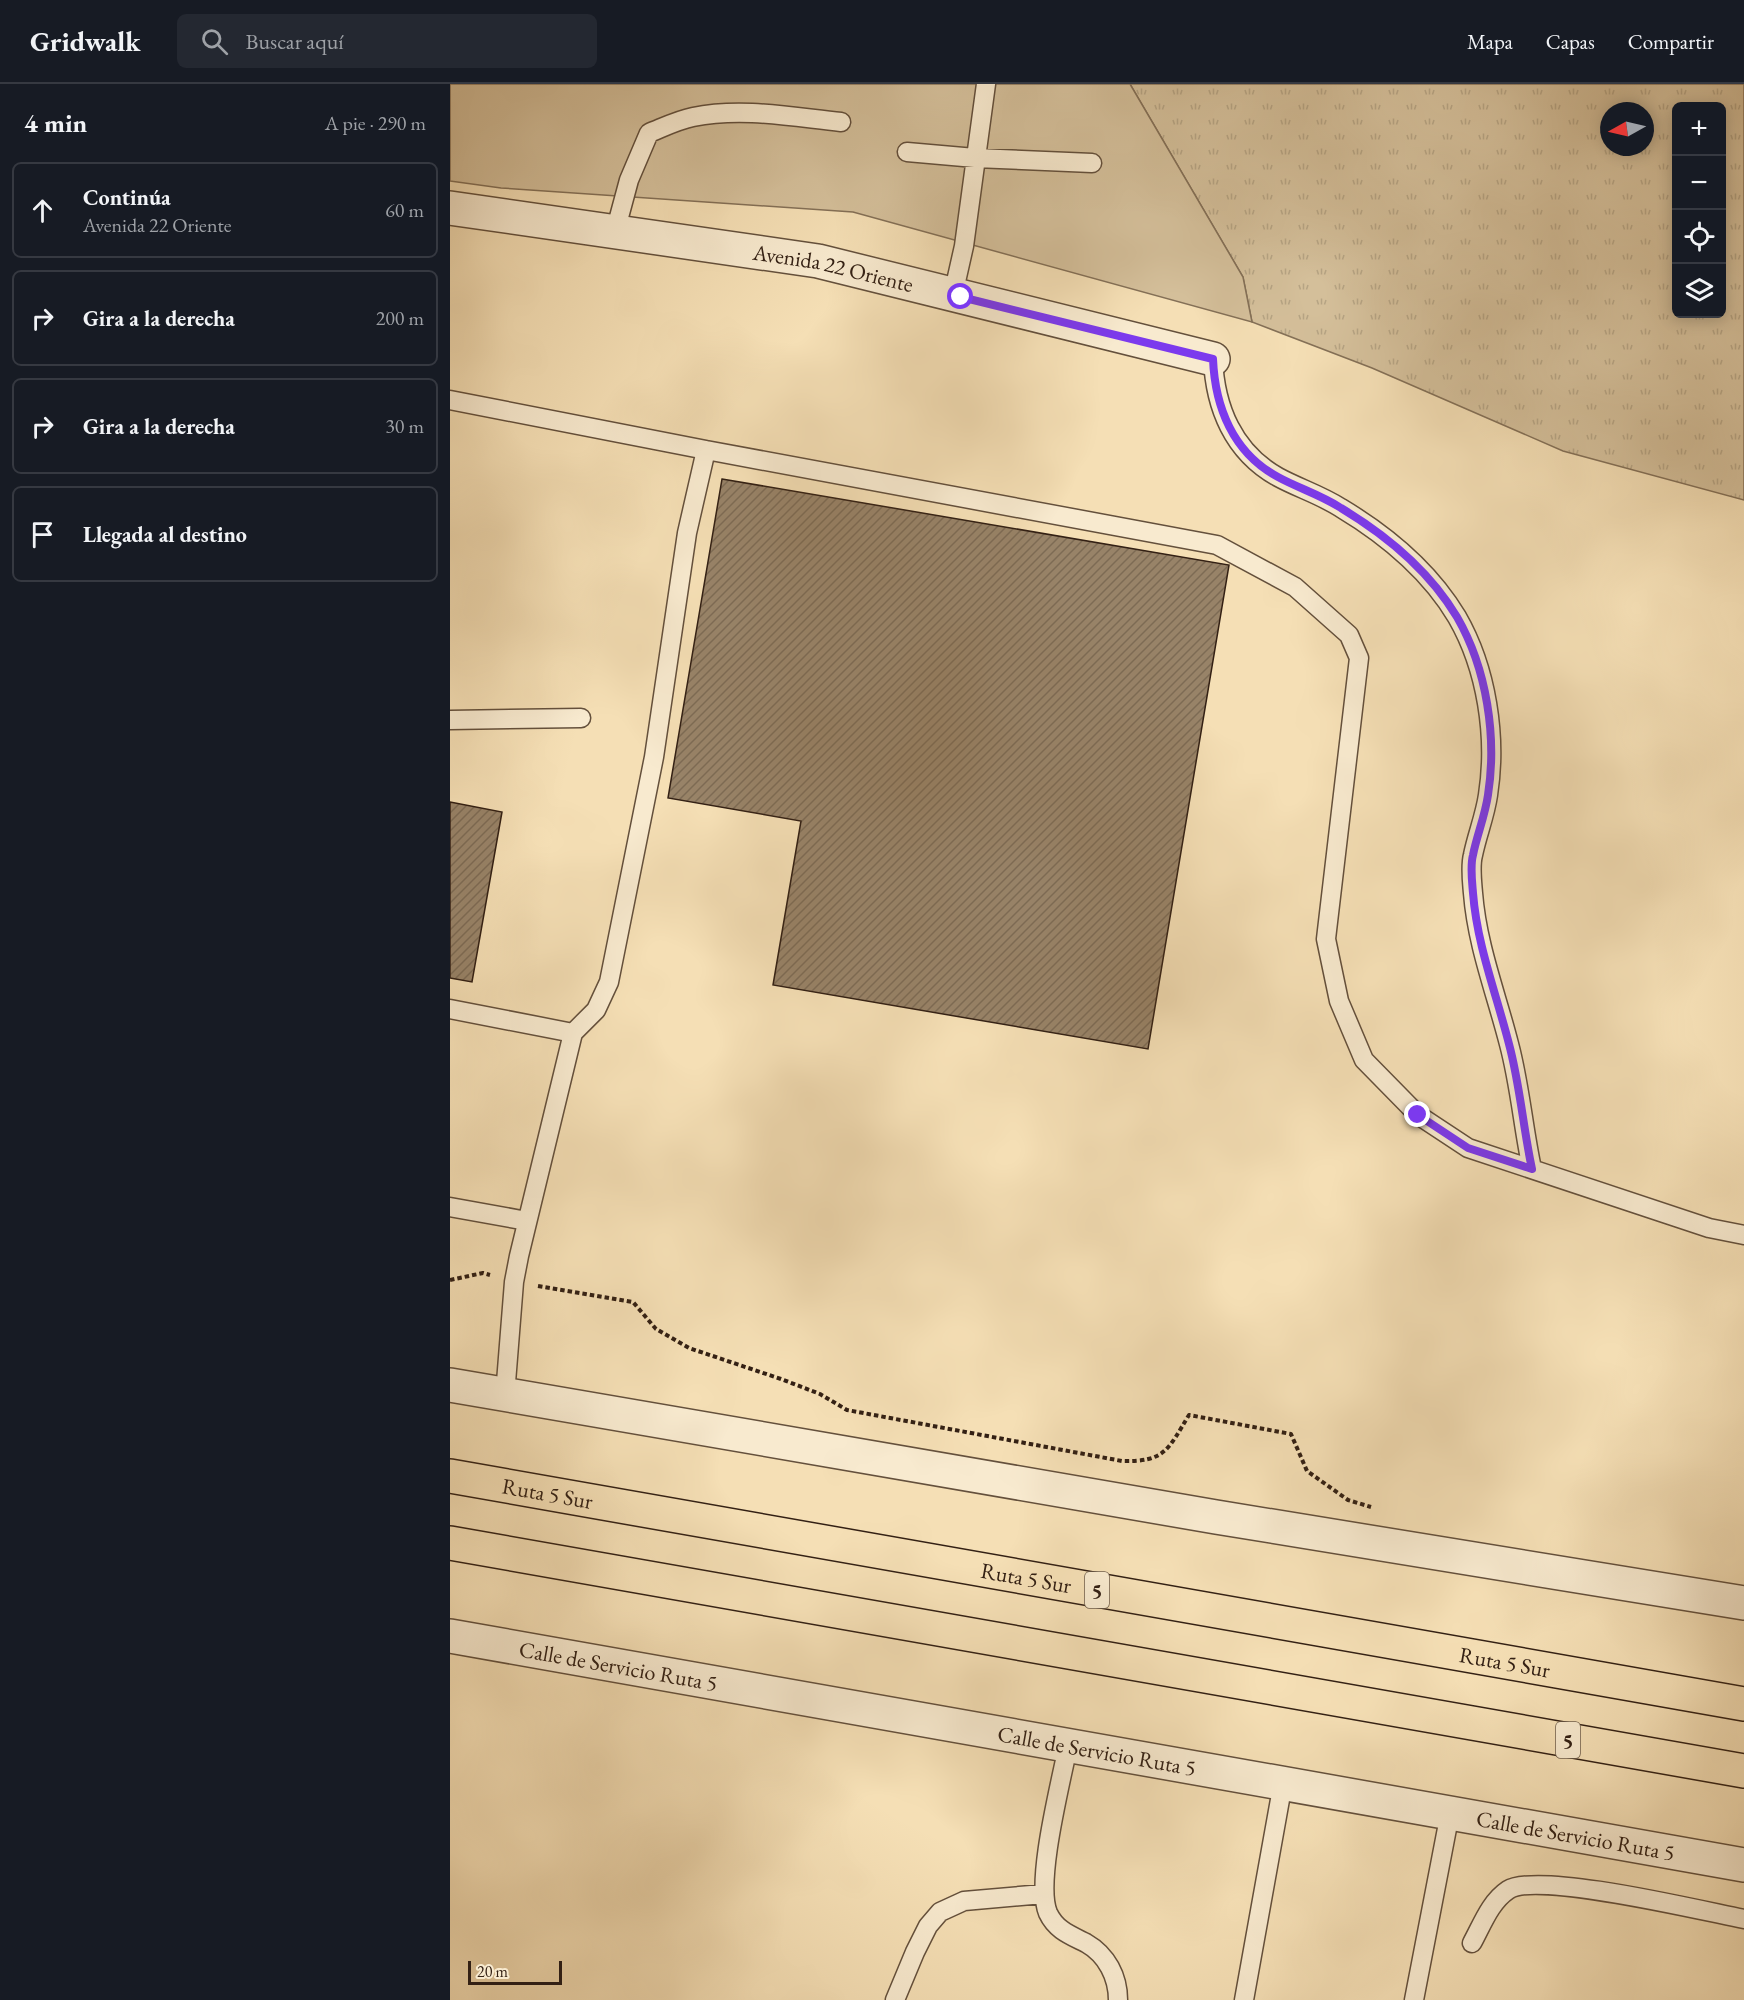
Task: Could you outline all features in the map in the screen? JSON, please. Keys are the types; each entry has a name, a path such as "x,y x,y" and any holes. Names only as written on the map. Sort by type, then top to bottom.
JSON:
{"highway":[{"name":"Ruta 5 Sur","path":"450,1476 1744,1704"},
{"name":"5","path":"450,1543 1744,1771"}],"street":[{"name":"Avenida 22 Oriente","path":"450,208 818,261 1213,359"},
{"path":"450,1385 1216,1517 1744,1603"},
{"name":"Calle de Servicio Ruta 5","path":"450,1636 1744,1865"}],"lane":[{"path":"953,295 964,246 986,84"},
{"path":"615,232 629,180 650,133 693,117 730,112 752,112 841,122"},
{"path":"907,152 975,158 1092,163"},
{"path":"1213,359 1214,382 1219,405 1228,426 1241,446 1275,476 1340,507 1370,526 1397,549 1442,595 1470,644 1480,672 1491,731 1488,794 1482,826 1472,857 1477,927 1484,962 1510,1046 1532,1169"},
{"path":"450,400 1217,545 1295,587 1349,635 1359,658 1326,939 1339,1001 1364,1060 1418,1115 1468,1148 1710,1228 1744,1235"},
{"path":"506,1395 514,1282 573,1033 596,1010 609,982 654,757 687,532 706,450"},
{"path":"450,720 581,718"},
{"path":"450,1009 573,1033"},
{"path":"450,1207 527,1221"},
{"path":"1068,1746 1047,1852 1044,1894 1049,1916 1056,1925 1065,1934 1086,1943 1105,1959 1117,1984 1118,2000"},
{"path":"1244,2000 1283,1783"},
{"path":"1414,2000 1450,1813"},
{"path":"1472,1943 1495,1901 1509,1889 1546,1884 1587,1889 1744,1919"},
{"path":"895,2000 928,1926 940,1912 964,1901 1044,1894"}],"path":[{"path":"450,1280 483,1273 514,1282 633,1302 656,1329 689,1348 781,1379 820,1395 847,1410 1122,1461 1143,1462 1167,1452 1189,1414 1291,1434 1307,1470 1348,1500 1375,1508"}],"green space":[{"path":"450,84 1130,84 1243,277 1252,322 853,212 501,188 450,181"},
{"path":"1130,84 1744,84 1744,500 1563,451 1372,368 1252,322 1243,277"}],"building":[{"path":"722,479 1229,565 1148,1049 773,985 801,821 668,798"},
{"path":"450,802 502,812 472,982 450,978"}],"route":[{"path":"961,297 1213,359 1214,382 1219,405 1228,426 1241,446 1275,476 1308,490 1370,526 1423,574 1442,595 1457,618 1480,672 1491,731 1488,794 1482,826 1472,857 1477,927 1484,962 1510,1046 1532,1169 1468,1148 1418,1115"}]}
